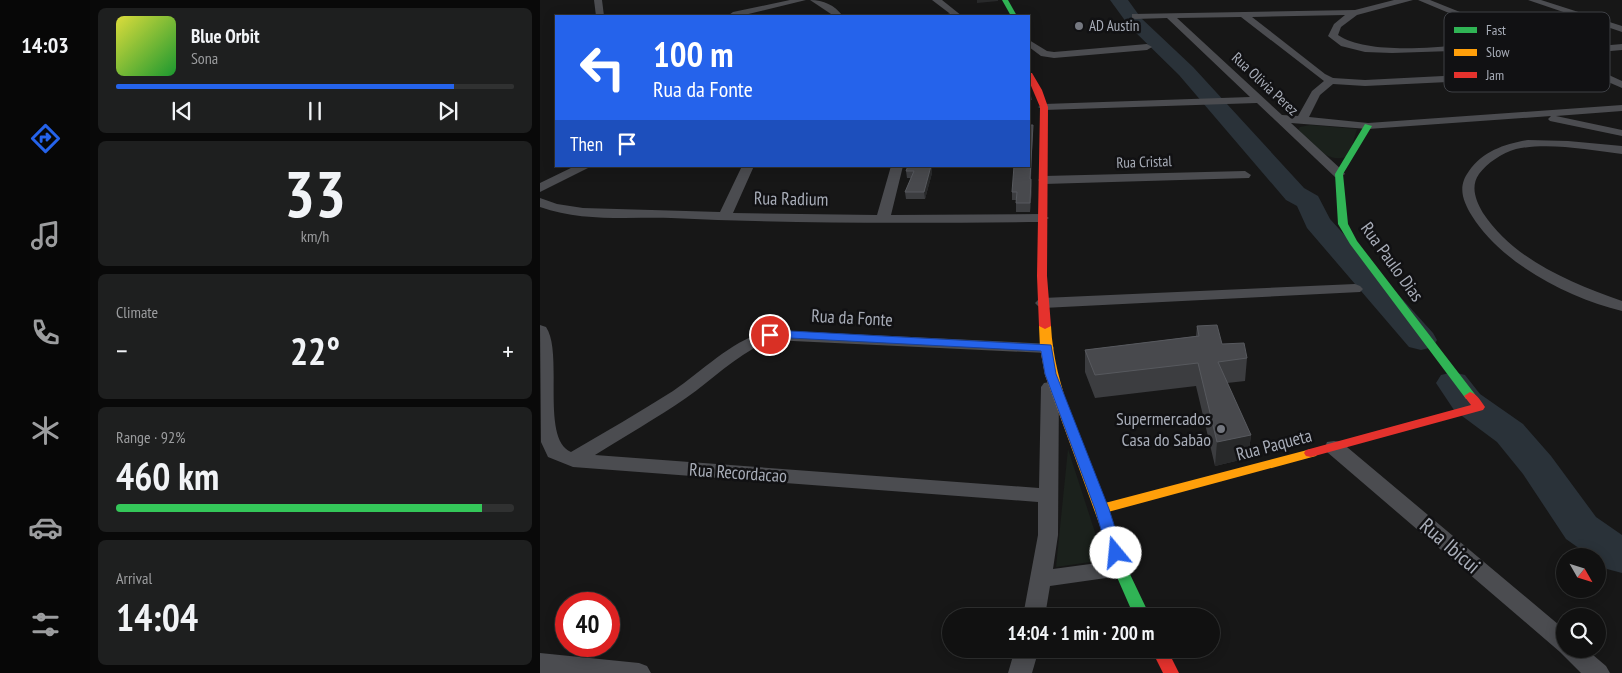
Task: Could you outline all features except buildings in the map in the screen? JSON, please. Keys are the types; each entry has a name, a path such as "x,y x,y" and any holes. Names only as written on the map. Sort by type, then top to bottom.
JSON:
{"street":[{"path":"598,0 600,15"},
{"path":"733,15 802,0"},
{"path":"814,0 825,5 838,15"},
{"path":"936,0 957,15"},
{"path":"1005,0 1013,15"},
{"path":"1135,16 1354,12 1410,0"},
{"path":"1422,0 1451,12"},
{"path":"1532,0 1569,12"},
{"path":"1354,12 1338,24 1333,36 1337,42 1371,50 1444,47"},
{"path":"1243,14 1320,76 1331,81 1365,83 1444,79"},
{"name":"Rua Olivia Perez","path":"1170,16 1339,174"},
{"path":"1610,25 1622,29"},
{"path":"1030,43 1044,54 1054,56 1146,47"},
{"path":"1030,77 1038,90 1044,108 1043,303 1050,374 1048,535 1036,608"},
{"path":"1610,80 1622,85"},
{"path":"1302,120 1316,93 1331,81"},
{"path":"1044,108 1259,100"},
{"path":"1278,118 1368,126 1622,108"},
{"path":"1537,115 1622,133"},
{"path":"1339,174 1368,126"},
{"path":"1622,150 1556,144 1514,146 1493,154 1478,166 1468,180 1468,197 1478,217 1496,238 1550,276 1583,292 1622,306"},
{"path":"540,188 584,167"},
{"path":"724,217 748,167"},
{"path":"883,219 897,167"},
{"name":"Rua Paulo Dias","path":"1339,174 1343,224 1353,242 1477,407"},
{"name":"Rua Cristal","path":"1044,180 1245,175"},
{"name":"Rua Radium","path":"540,202 579,211 724,217 1042,218"},
{"path":"1043,303 1355,289"},
{"name":"Rua Recordacao","path":"540,330 543,344 542,425 547,439 555,452 573,460 1048,496"},
{"name":"Rua da Fonte","path":"573,460 680,394 735,352 753,341 770,335 790,334 1046,348"},
{"path":"1050,374 1102,509 1120,568 1138,608"},
{"name":"Rua Paqueta","path":"1102,509 1477,407"},
{"name":"Rua Ibicui","path":"1334,447 1556,636"},
{"path":"1042,579 1120,568"},
{"path":"1020,673 1024,658"},
{"path":"1164,658 1171,673"},
{"path":"1580,658 1598,673"},
{"path":"540,663 639,673"}],"shaded area":[{"path":"1310,125 1357,129 1349,156 1334,158 1321,152 1298,130 1300,127"},
{"path":"1068,449 1104,560 1056,567"}],"waterway":[{"path":"1119,0 1135,22 1186,71 1295,194 1309,202 1317,222 1421,340"},
{"path":"1453,383 1467,402 1510,433 1537,465 1581,528 1622,557"}],"traffic: fast":[{"path":"1005,0 1013,15"},
{"path":"1368,126 1339,174 1343,224 1353,242 1470,396"},
{"path":"1109,533 1120,568 1138,608"}],"traffic: slow":[{"path":"1045,326 1046,348 1051,375 1109,533"},
{"path":"1102,509 1311,453"}],"traffic: jam":[{"path":"1030,77 1038,90 1044,107 1042,276 1045,326"},
{"path":"1311,453 1479,407 1470,396"},
{"path":"1164,658 1171,673"}],"place":[{"name":"AD Austin","path":"1079,26"},
{"name":"Supermercados Casa do Sabão","path":"1221,429"}],"route":[{"path":"770,335 790,334 1046,348 1050,374 1102,509 1116,553"}]}
